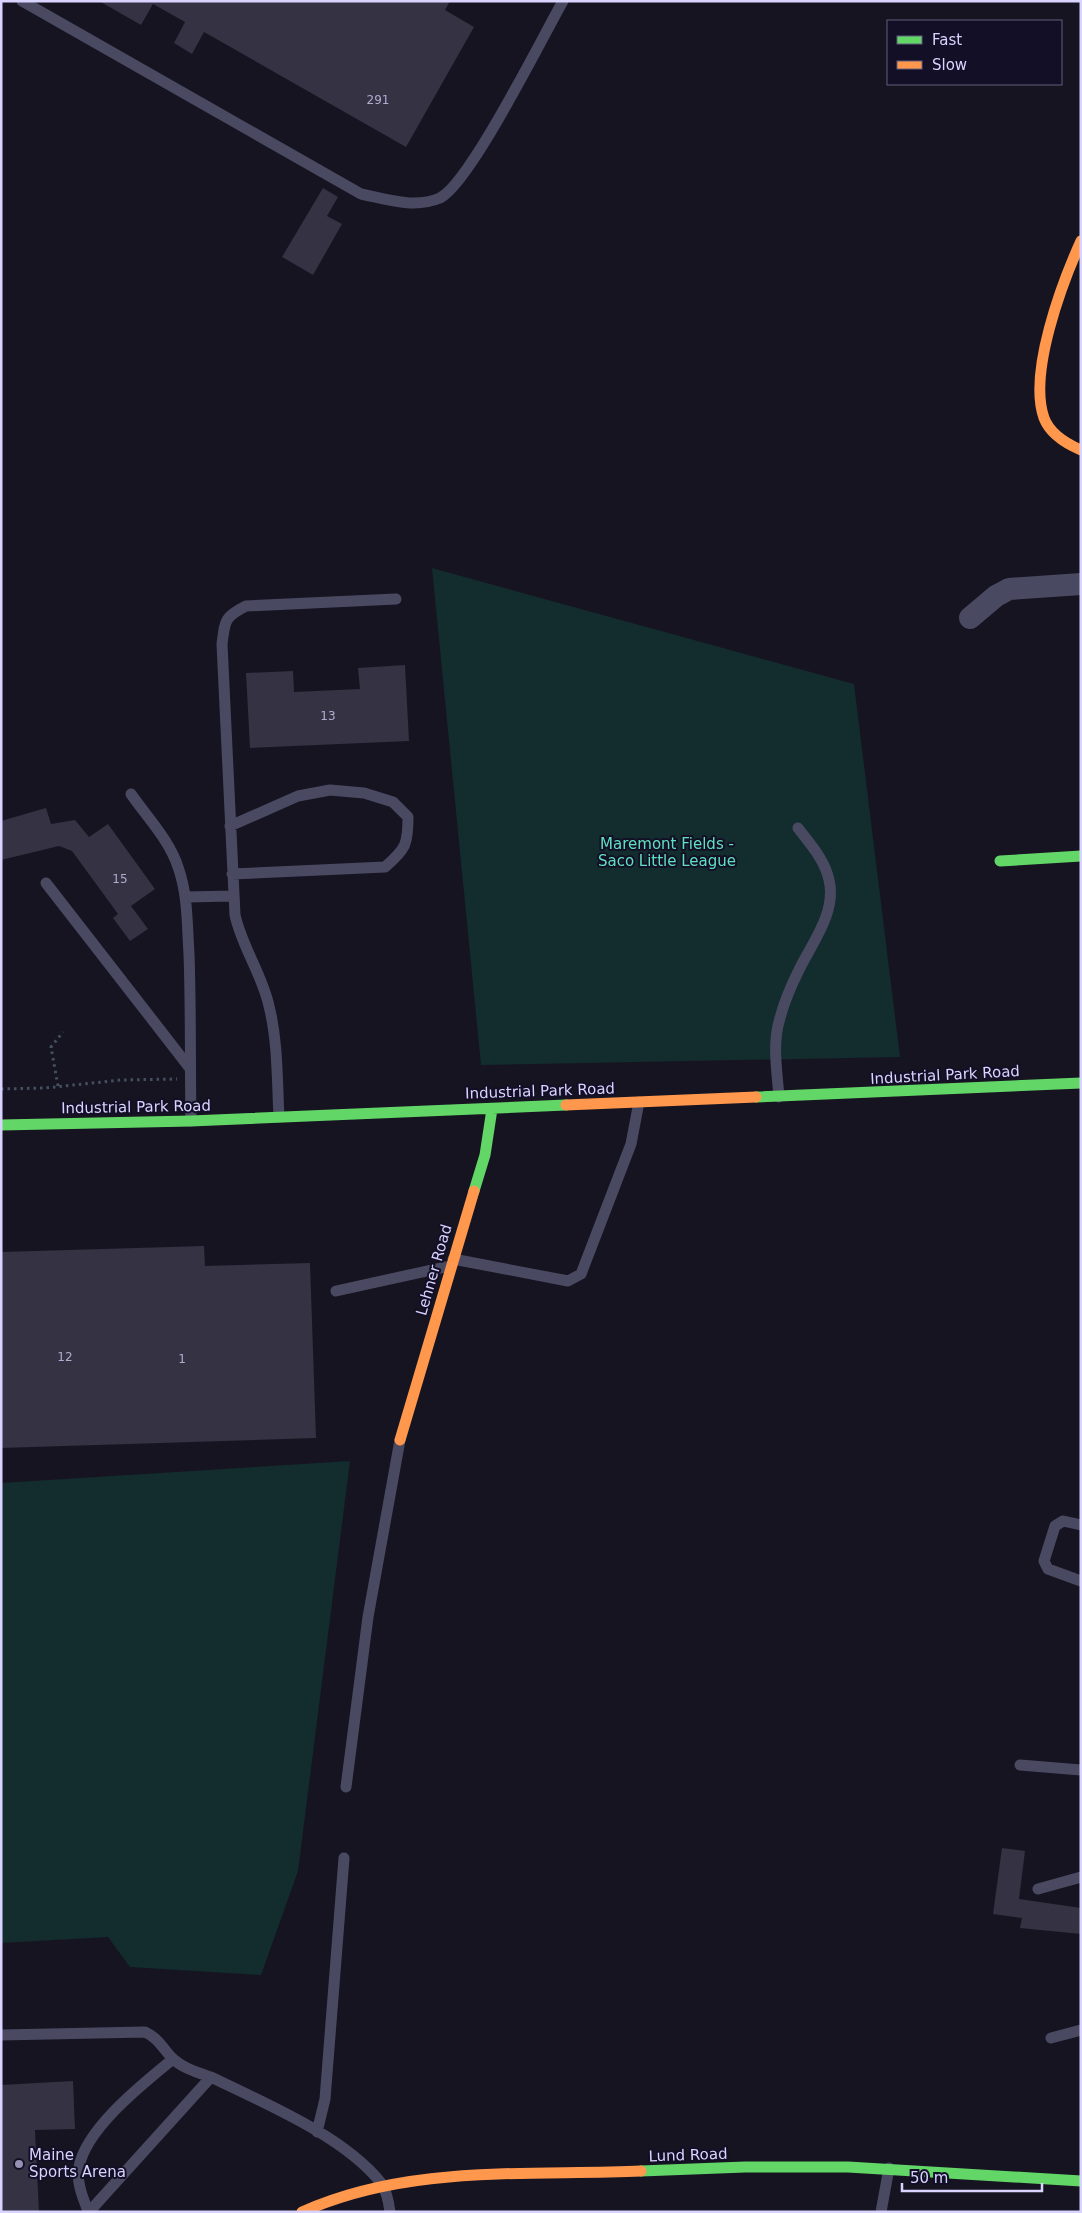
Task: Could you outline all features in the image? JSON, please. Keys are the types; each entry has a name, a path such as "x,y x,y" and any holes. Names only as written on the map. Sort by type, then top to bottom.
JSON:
{"street":[{"path":"1081,241 1055,308 1041,394 1045,419 1052,430 1061,439 1081,450"},
{"path":"970,618 996,596 1009,589 1081,584"},
{"path":"1000,860 1081,856"},
{"name":"Industrial Park Road","path":"1,1125 279,1118 1081,1084"},
{"name":"Lehner Road","path":"400,1440 485,1155 492,1109"},
{"name":"Lund Road","path":"302,2212 349,2192 382,2184 475,2176 813,2166 889,2168 1081,2181"}],"lane":[{"path":"22,1 361,194 401,204 440,198 451,189 474,161 563,1"},
{"path":"279,1118 274,1033 269,1004 260,978 238,933 233,896 222,644 224,625 231,613 246,606 396,599"},
{"path":"230,826 298,796 330,790 364,793 393,802 408,817 408,836 402,853 385,867 232,874"},
{"path":"131,794 171,850 178,866 186,898 191,1018 190,1079 192,1121"},
{"path":"779,1097 775,1050 779,1018 797,974 824,921 831,895 830,880 823,863 798,828"},
{"path":"46,883 190,1067"},
{"path":"186,898 233,896"},
{"path":"336,1291 452,1262 568,1281 581,1274 631,1144 640,1102"},
{"path":"346,1787 368,1618 400,1440"},
{"path":"1081,1525 1063,1521 1054,1526 1044,1562 1048,1569 1081,1581"},
{"path":"1020,1765 1081,1770"},
{"path":"317,2132 325,2099 344,1858"},
{"path":"1038,1888 1081,1878"},
{"path":"1051,2038 1081,2030"},
{"path":"1,2035 146,2032 160,2041 182,2067 211,2077 317,2132 356,2158 382,2184 390,2212"},
{"path":"173,2058 123,2102 104,2122 84,2152 78,2177 88,2212 211,2077"},
{"path":"881,2212 889,2168"}],"path":[{"path":"58,1086 51,1047 63,1032"},
{"path":"1,1088 58,1086 121,1080 190,1079"}],"green space":[{"name":"Maremont Fields - Saco Little League","path":"432,568 854,684 900,1057 481,1065"},
{"path":"350,1461 298,1871 261,1975 130,1967 108,1937 1,1943 1,1483"}],"building":[{"path":"99,1 450,1 445,10 474,27 406,147 204,32 192,54 174,43 185,22 153,4 141,25"},
{"path":"323,188 338,197 327,216 342,224 313,275 282,257"},
{"path":"405,665 409,741 250,748 246,673 293,671 294,692 360,689 358,668"},
{"path":"46,808 51,824 75,820 89,837 108,824 155,889 131,906 148,929 130,941 113,918 118,914 72,851 59,846 1,860 1,821"},
{"path":"204,1246 205,1266 310,1263 316,1438 1,1448 1,1252"},
{"path":"1002,1848 1025,1851 1019,1899 1081,1908 1081,1934 1020,1928 1022,1918 993,1914"},
{"name":"Maine Sports Arena","path":"73,2081 75,2129 35,2130 39,2212 1,2212 1,2085"}],"traffic: fast":[{"path":"1000,861 1081,856"},
{"path":"756,1097 1081,1083"},
{"path":"1,1125 191,1121 566,1105"},
{"path":"474,1191 485,1155 492,1109"},
{"path":"641,2171 745,2167 848,2167 1081,2181"}],"traffic: slow":[{"path":"1081,241 1065,280 1049,328 1040,377 1040,399 1047,424 1055,434 1081,450"},
{"path":"566,1105 756,1097"},
{"path":"400,1440 474,1191"},
{"path":"302,2212 342,2197 384,2186 426,2179 469,2175 641,2171"}],"place":[{"name":"Maine Sports Arena","path":"19,2164"}]}
